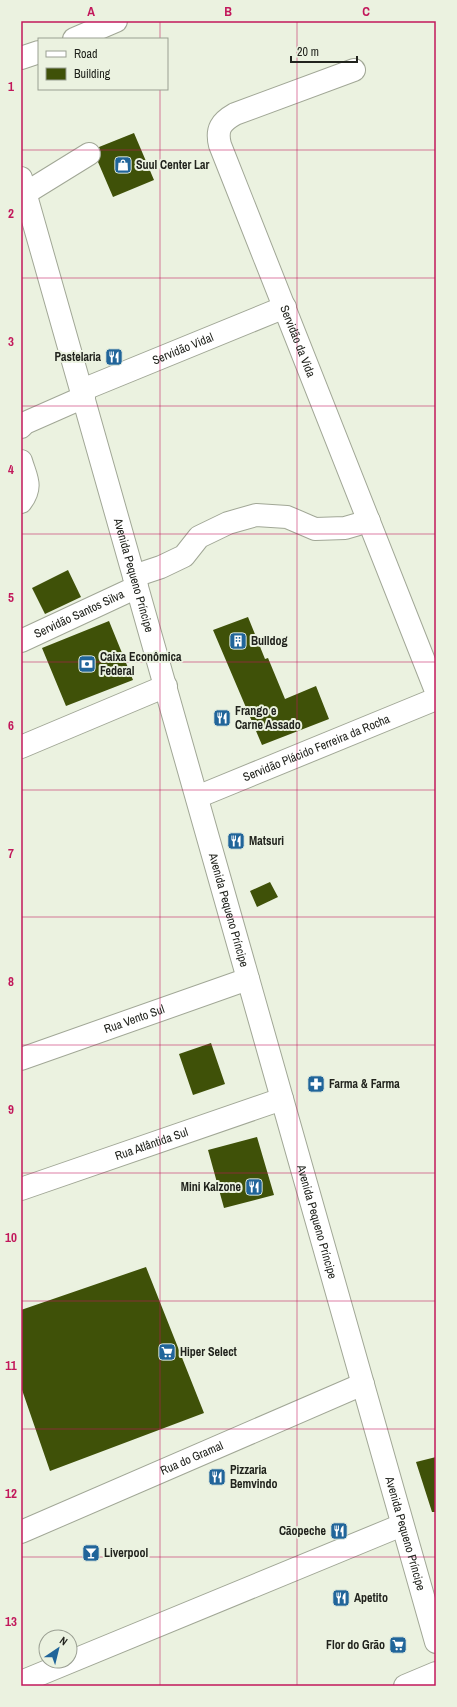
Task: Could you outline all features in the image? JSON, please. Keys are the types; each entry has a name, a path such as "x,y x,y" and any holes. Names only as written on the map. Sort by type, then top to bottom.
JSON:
{"street":[{"path":"76,38 116,21"},
{"path":"21,58 38,52"},
{"name":"Servidão da Vida","path":"354,70 235,114 227,119 221,126 217,136 436,691"},
{"path":"22,189 89,154"},
{"name":"Avenida Pequeno Príncipe","path":"22,189 83,394 402,1525 429,1592 436,1642"},
{"name":"Servidão Vidal","path":"21,427 83,394 284,307"},
{"path":"21,461 29,486 28,493 21,502"},
{"name":"Servidão Santos Silva","path":"21,642 184,556 199,537 228,524 256,515 287,517 315,529 345,528 369,521"},
{"path":"21,746 166,686"},
{"name":"Servidão Plácido Ferreira da Rocha","path":"197,797 436,699"},
{"name":"Rua Vento Sul","path":"21,1058 248,980"},
{"name":"Rua Atlântida Sul","path":"21,1189 282,1099"},
{"name":"Rua do Gramal","path":"21,1532 363,1384"},
{"path":"21,1682 402,1525"},
{"path":"405,1686 436,1673"}],"building":[{"name":"Suul Center Lar","path":"134,133 154,180 113,197 98,162 101,154 99,147"},
{"path":"68,570 81,597 45,614 32,588"},
{"path":"248,617 265,659 268,658 285,699 316,686 329,719 262,745 213,630"},
{"name":"Caixa Econômica Federal","path":"109,621 133,680 66,706 42,648"},
{"path":"270,882 278,897 257,907 250,891"},
{"path":"211,1043 225,1084 193,1095 179,1054"},
{"path":"257,1137 274,1195 224,1208 208,1150"},
{"path":"146,1267 204,1413 50,1471 21,1387 21,1310"},
{"path":"436,1457 436,1512 432,1512 416,1462"}],"place":[{"name":"Suul Center Lar","path":"123,165"},
{"name":"Pastelaria","path":"114,357"},
{"name":"Bulldog","path":"238,641"},
{"name":"Caixa Econômica Federal","path":"87,664"},
{"name":"Frango e Carne Assado","path":"222,718"},
{"name":"Matsuri","path":"236,841"},
{"name":"Farma & Farma","path":"316,1084"},
{"name":"Mini Kalzone","path":"254,1187"},
{"name":"Hiper Select","path":"167,1352"},
{"name":"Pizzaria Bemvindo","path":"217,1477"},
{"name":"Cãopeche","path":"339,1531"},
{"name":"Liverpool","path":"91,1553"},
{"name":"Apetito","path":"341,1598"},
{"name":"Flor do Grão","path":"398,1645"}]}
